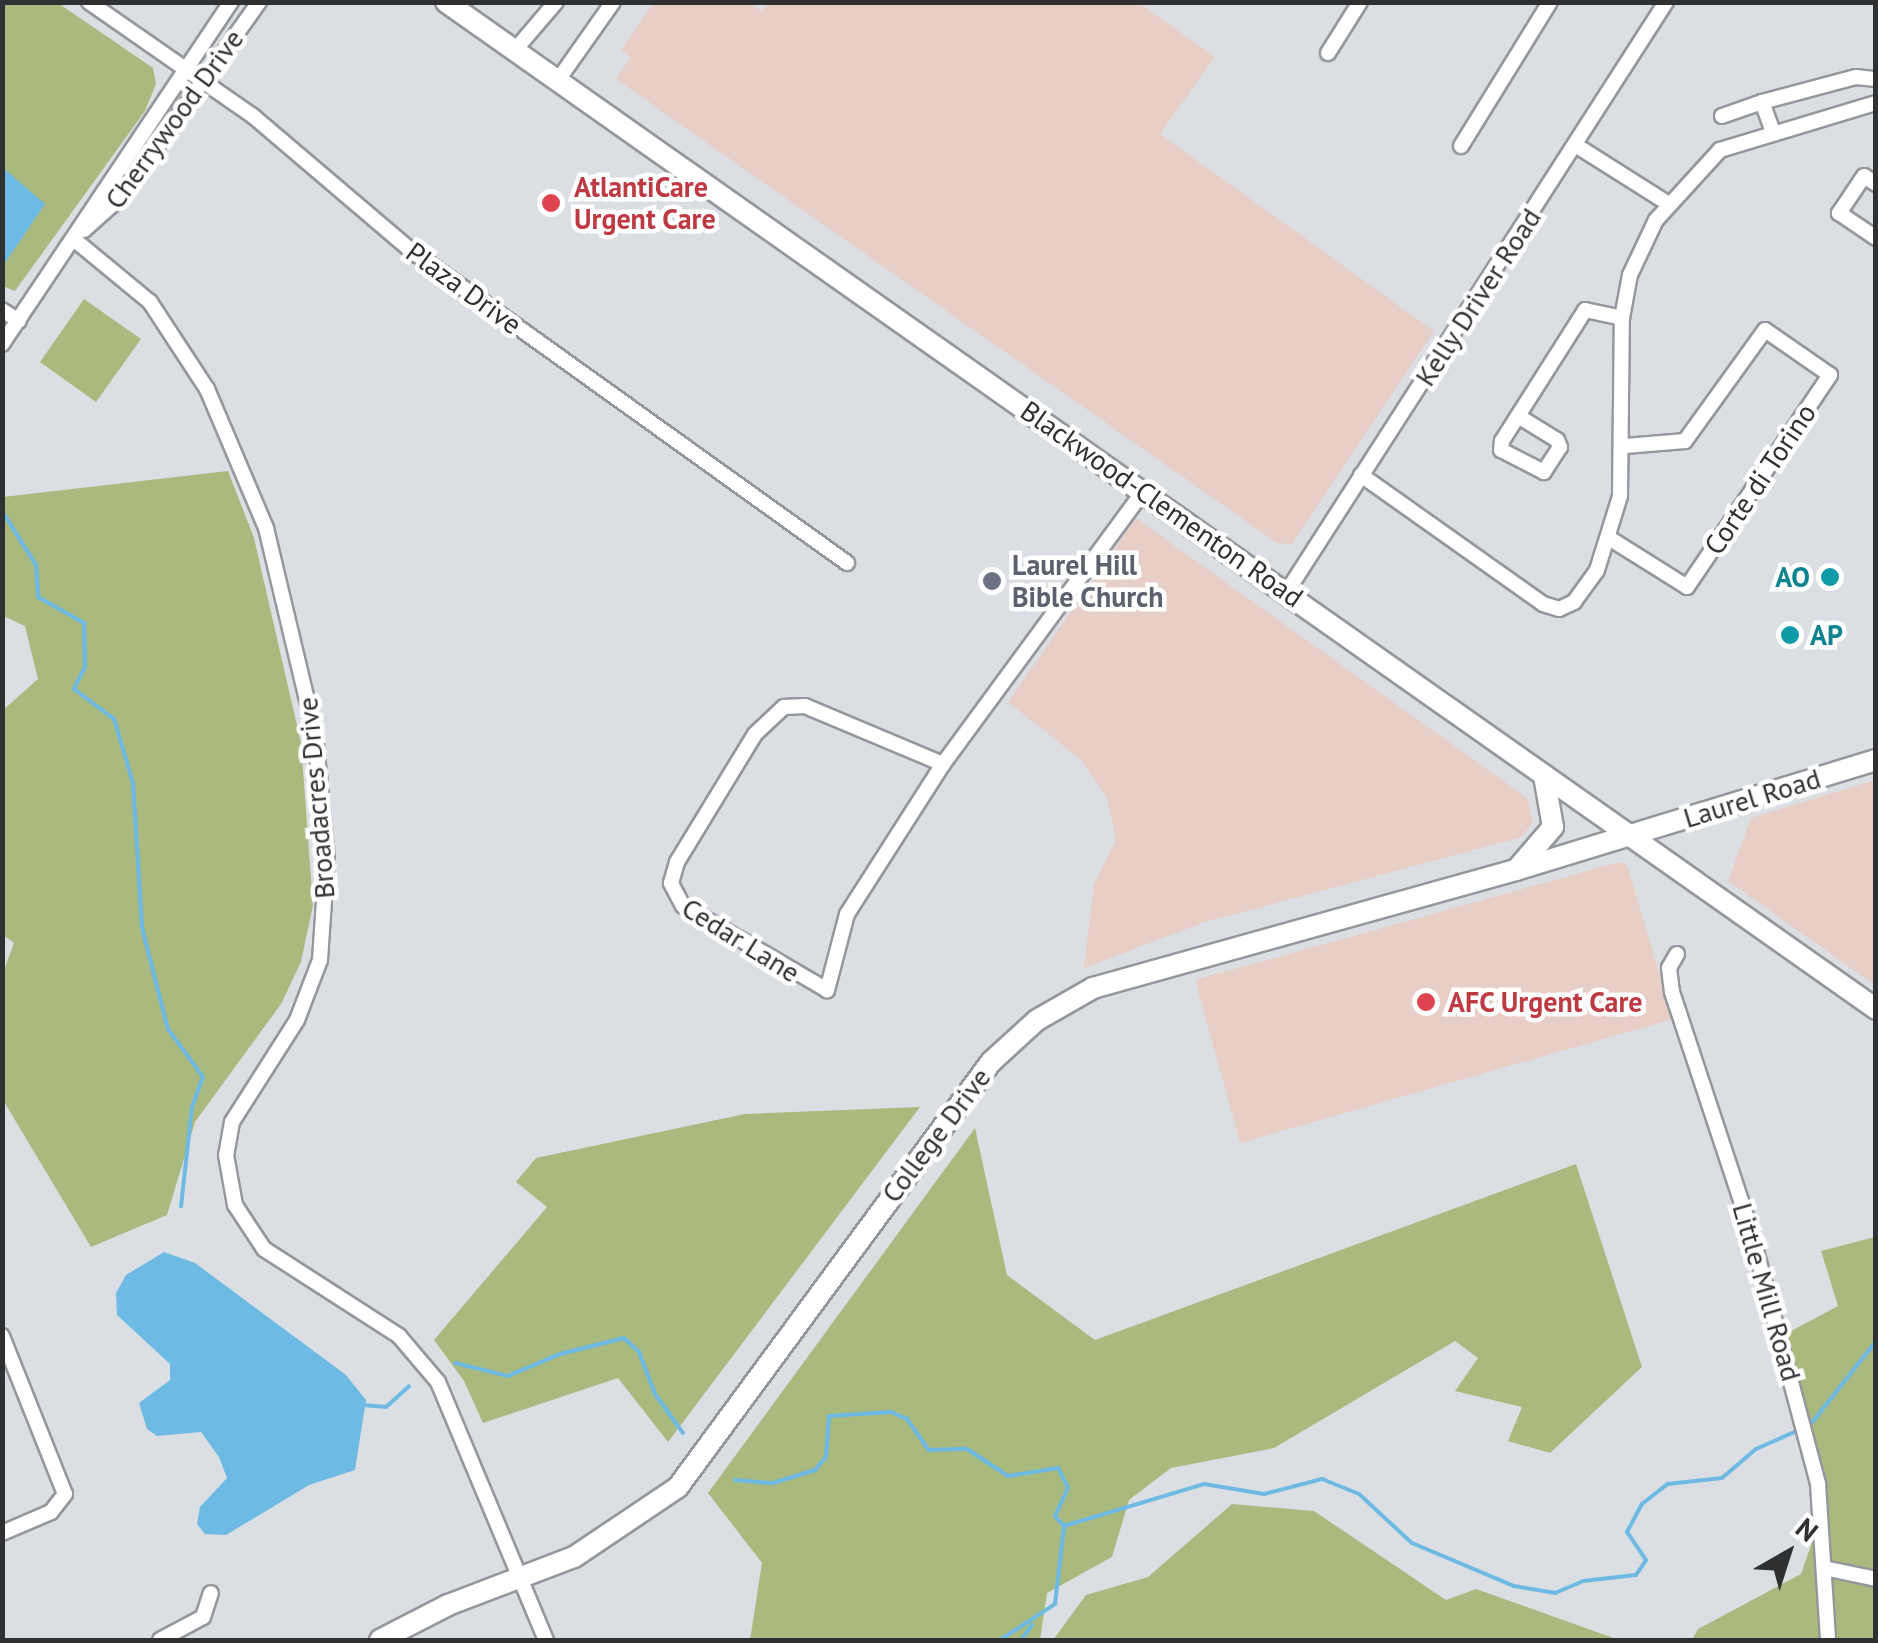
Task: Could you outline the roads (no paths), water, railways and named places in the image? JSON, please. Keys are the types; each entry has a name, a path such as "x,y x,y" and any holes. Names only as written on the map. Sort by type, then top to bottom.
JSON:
{"main road":[{"name":"Blackwood-Clementon Road","path":"446,2 1142,493 1288,590 1628,836 1876,1009"},
{"name":"Laurel Road","path":"1628,836 1876,760"},
{"path":"1516,870 1553,827 1544,776"},
{"name":"College Drive","path":"380,1640 574,1557 678,1487 992,1062 1037,1020 1093,988 1628,836"}],"street":[{"name":"Plaza Drive","path":"90,2 252,116 397,240 847,563"},
{"name":"Cherrywood Drive","path":"80,236 98,194 231,2"},
{"name":"Cherrywood Drive","path":"2,344 80,236 121,197 260,2"},
{"path":"515,50 556,2"},
{"path":"558,80 612,2"},
{"path":"1328,52 1360,2"},
{"path":"1462,146 1550,2"},
{"name":"Kelly Driver Road","path":"1288,590 1577,146 1666,2"},
{"path":"1722,116 1856,77 1876,79"},
{"path":"1762,102 1773,132"},
{"path":"1361,475 1559,608 1582,596 1610,538 1625,446 1622,318 1630,275 1666,204 1720,150 1876,103"},
{"path":"1577,146 1666,204"},
{"path":"1876,184 1864,176 1839,213 1876,238"},
{"name":"Broadacres Drive","path":"80,236 150,302 208,389 266,528 315,733 326,857 320,960 297,1020 232,1122 226,1156 235,1204 252,1235 276,1260 370,1316 424,1362 455,1414 546,1640"},
{"path":"2,310 19,322"},
{"path":"1518,416 1586,310 1622,318"},
{"name":"Corte di Torino","path":"1610,538 1687,587 1830,375 1765,330 1685,440 1625,446"},
{"name":"Cedar Lane","path":"943,764 805,706 784,707 755,734 676,862 674,898 827,990 847,914 943,764 1142,493"},
{"name":"Little Mill Road","path":"1677,954 1670,968 1672,992 1803,1421 1818,1484 1828,1640"},
{"path":"2,1336 8,1365 65,1494 51,1512 2,1533"},
{"path":"1824,1568 1876,1579"},
{"path":"160,1640 203,1616 211,1593"}],"water":[{"path":"3,168 45,204 5,263 2,261"},
{"path":"164,1252 195,1263 346,1375 366,1400 355,1470 309,1485 226,1535 205,1534 197,1524 200,1507 227,1478 219,1457 201,1432 157,1436 147,1429 139,1403 170,1380 170,1364 117,1315 116,1293 126,1275"}],"waterway":[{"path":"2,511 36,565 38,597 84,623 85,667 74,689 114,719 133,783 142,928 168,1029 203,1077 192,1107 181,1206"},
{"path":"455,1363 508,1376 560,1354 624,1338 639,1352 655,1394 683,1433"},
{"path":"1064,1526 1204,1484 1264,1494 1322,1479 1359,1494 1412,1543 1514,1586 1555,1593 1583,1581 1636,1575 1646,1560 1627,1532 1642,1504 1668,1484 1722,1478 1756,1449 1810,1425 1876,1341"},
{"path":"363,1405 386,1407 409,1386"},
{"path":"735,1480 773,1483 815,1470 826,1457 829,1416 891,1412 907,1419 929,1450 967,1449 1008,1476 1058,1468 1068,1488 1055,1516 1064,1526"},
{"path":"1000,1640 1055,1604 1064,1527"},
{"path":"1021,1640 1032,1625"}],"place":[{"name":"AtlantiCare Urgent Care","path":"551,203"},
{"name":"AO","path":"1830,577"},
{"name":"Laurel Hill Bible Church","path":"992,581"},
{"name":"AP","path":"1790,635"},
{"name":"AFC Urgent Care","path":"1426,1002"}]}
